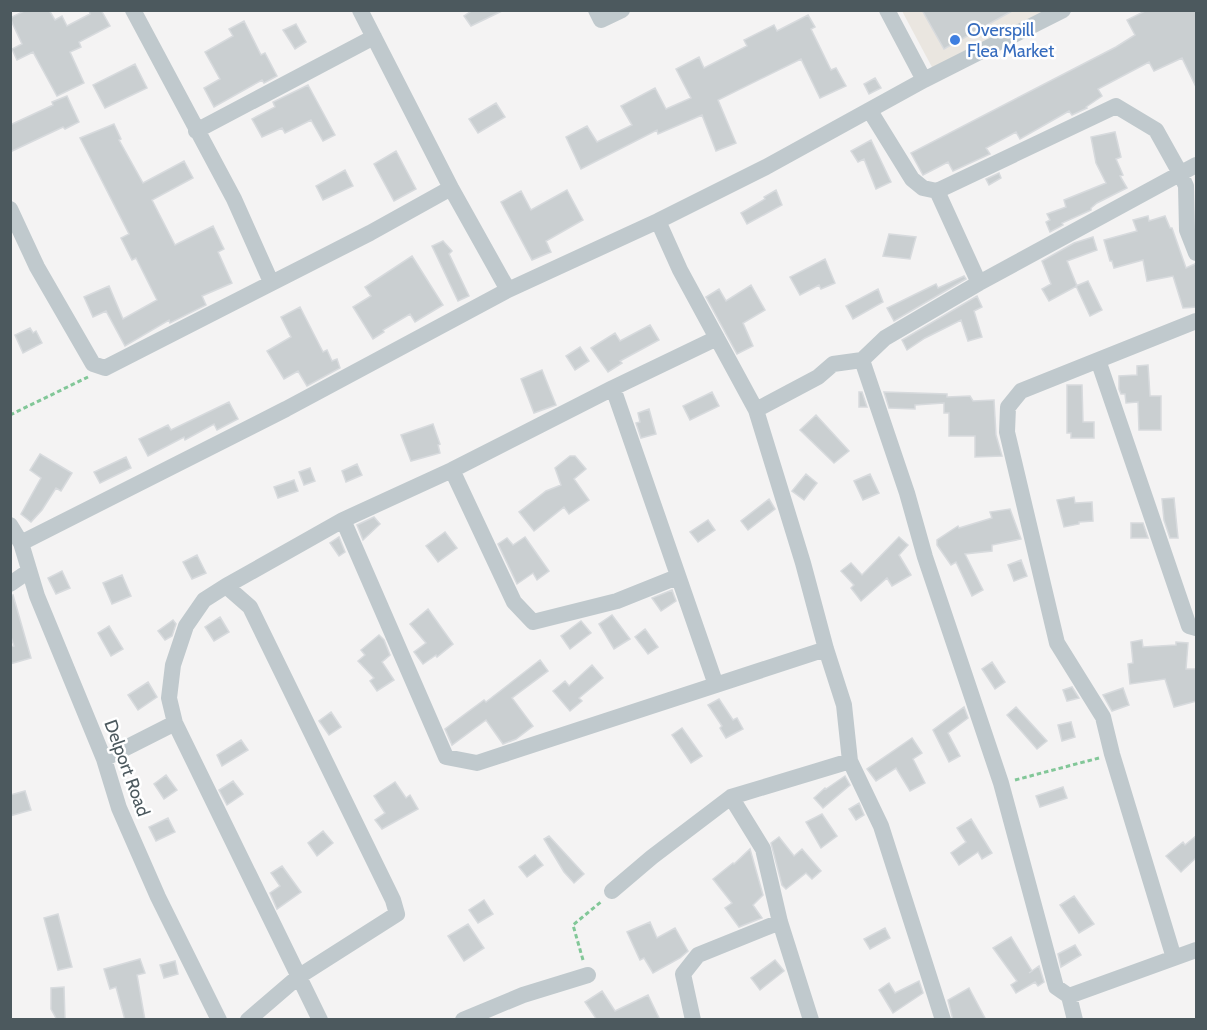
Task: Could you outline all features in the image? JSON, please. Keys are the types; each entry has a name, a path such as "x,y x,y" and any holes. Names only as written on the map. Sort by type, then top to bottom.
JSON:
{"street":[{"path":"133,10 234,199 271,282"},
{"path":"360,10 452,189 508,290"},
{"path":"596,10 601,20 622,10"},
{"path":"887,10 924,80"},
{"path":"21,543 286,409 508,290 658,221 870,111 924,80 1064,10"},
{"path":"196,131 374,37"},
{"path":"870,111 912,179 923,188 937,191 1116,106 1156,130 1180,173 1186,186 1187,230 1197,253"},
{"path":"756,410 818,378 834,364 862,360 885,338 979,283 1197,165"},
{"path":"10,209 37,267 93,364 105,368 452,189"},
{"path":"937,191 979,283"},
{"path":"658,221 680,270 756,410 844,705 850,761 881,826 944,1020"},
{"path":"1174,958 1112,754 1104,717 1057,643 1007,432 1008,406 1021,391 1197,321"},
{"path":"320,1020 176,723 169,698 173,665 186,627 204,600 343,520 452,470 717,338"},
{"path":"862,360 1001,783 1056,987 1069,996 1076,1020"},
{"path":"1098,360 1189,626 1197,628"},
{"path":"614,388 677,577 716,685"},
{"path":"452,470 514,602 533,622 616,601 677,577"},
{"path":"343,520 446,757 477,763 826,650"},
{"name":"Delport Road","path":"10,525 21,543 29,571 104,759 123,818 158,897 219,1020"},
{"path":"10,584 29,571"},
{"path":"226,586 250,607 393,900 396,914 298,977 248,1020"},
{"path":"104,759 176,723"},
{"path":"612,891 652,857 731,797 850,761"},
{"path":"731,797 763,849 780,922 811,1020"},
{"path":"693,1020 683,974 698,955 780,922"},
{"path":"1069,996 1197,950"},
{"path":"463,1020 523,995 588,975"}],"path":[{"path":"10,415 105,368"},
{"path":"1001,783 1112,754"},
{"path":"588,975 573,925 587,916 612,891"}],"shaded area":[{"name":"Overspill Flea Market","path":"902,11 1052,11 933,69"}],"building":[{"path":"26,10 49,10 55,20 62,16 67,26 90,14 89,10 101,10 110,26 79,42 81,47 70,52 84,83 57,96 33,52 17,60 12,49 22,44 10,18"},
{"path":"473,10 504,10 471,26 464,16"},
{"path":"922,10 1014,10 944,49"},
{"path":"1147,10 1197,10 1197,89 1182,58 1154,71 1149,62 1098,89 1102,96 1087,108 1072,115 1069,111 1020,139 1016,132 986,148 990,154 953,171 948,162 923,175 911,153 1116,47 1135,35 1127,20"},
{"path":"808,15 815,27 811,29 831,70 836,68 846,86 820,98 801,59 718,100 736,143 716,151 702,115 658,134 657,130 581,169 566,137 587,126 597,142 632,125 621,106 655,88 666,109 691,98 676,69 699,57 704,68 747,46 744,40 774,25 777,31"},
{"path":"244,21 261,55 265,53 277,76 264,83 262,80 214,107 204,88 220,79 205,52 233,36 229,29"},
{"path":"296,24 306,42 295,49 283,30"},
{"path":"135,64 147,88 105,108 93,85"},
{"path":"875,78 881,88 869,94 864,84"},
{"path":"308,85 335,135 323,141 311,120 285,133 282,128 262,137 252,119 275,107 273,102"},
{"path":"67,96 79,122 10,152 10,125"},
{"path":"496,103 505,117 478,133 469,119"},
{"path":"114,124 121,139 119,140 143,183 184,161 193,178 152,200 175,245 213,226 224,249 218,252 232,283 202,296 206,305 170,323 169,320 125,346 106,311 93,317 84,297 109,286 123,319 157,300 136,258 132,260 121,238 129,234 80,138"},
{"path":"1115,132 1121,157 1116,159 1123,175 1120,176 1127,188 1097,203 1091,210 1062,223 1063,225 1050,232 1046,222 1050,220 1047,214 1066,207 1064,200 1106,183 1096,163 1091,137"},
{"path":"871,140 891,182 876,189 864,159 858,162 851,151"},
{"path":"396,151 416,189 394,201 374,164"},
{"path":"345,170 353,186 323,200 316,186"},
{"path":"999,173 1001,178 989,185 986,179"},
{"path":"567,190 583,220 546,241 551,252 532,260 501,202 521,191 531,210"},
{"path":"776,190 782,205 747,224 741,213"},
{"path":"1148,216 1149,221 1165,216 1172,228 1186,268 1197,263 1197,307 1183,308 1173,276 1147,281 1143,260 1114,268 1110,261 1104,240 1137,231 1133,220"},
{"path":"889,234 916,237 910,259 883,256"},
{"path":"1093,237 1097,250 1067,261 1077,286 1049,301 1042,289 1051,284 1042,261 1074,243"},
{"path":"443,241 452,251 449,254 469,296 458,301 432,246"},
{"path":"412,256 443,305 415,322 410,314 383,330 384,332 373,339 353,307 371,296 365,287"},
{"path":"825,259 835,283 821,289 819,285 800,295 790,277"},
{"path":"964,276 966,279 894,321 887,308 936,284 938,288"},
{"path":"1088,281 1102,310 1090,316 1076,286"},
{"path":"751,285 765,310 743,323 753,346 737,354 706,297 719,289 726,301"},
{"path":"878,289 883,302 853,319 846,306"},
{"path":"977,296 982,307 974,311 982,337 968,341 961,320 907,350 902,340"},
{"path":"300,307 323,352 327,350 332,361 337,359 340,368 307,386 298,371 284,379 267,351 291,337 281,317"},
{"path":"650,325 659,340 620,361 622,363 608,372 591,348 615,333 620,341"},
{"path":"30,328 33,333 36,331 42,343 23,353 15,335"},
{"path":"580,347 589,361 575,370 566,356"},
{"path":"1148,365 1150,396 1161,396 1161,430 1139,430 1138,402 1126,403 1125,394 1121,394 1119,389 1119,376 1137,375 1137,366"},
{"path":"542,370 556,405 534,413 521,379"},
{"path":"1067,385 1082,385 1083,422 1094,422 1094,438 1071,438 1071,433 1067,433"},
{"path":"712,392 719,406 690,420 683,406"},
{"path":"859,392 862,392 867,407 859,407"},
{"path":"884,392 947,394 947,397 970,396 973,401 994,400 996,435 1002,456 975,457 975,436 949,436 949,413 944,413 944,403 915,405 915,409 889,408"},
{"path":"229,402 238,419 217,430 214,424 148,456 139,439 168,425 171,430"},
{"path":"649,409 656,434 641,438 636,423 640,422 638,413"},
{"path":"816,415 849,451 834,463 800,430"},
{"path":"433,424 440,444 438,445 440,453 411,461 401,435"},
{"path":"40,454 72,473 61,491 56,488 31,522 21,514 41,478 30,470"},
{"path":"570,456 575,456 586,469 574,479 589,500 569,514 564,507 534,531 519,512 546,491 561,485 555,468"},
{"path":"126,457 131,468 100,483 94,472"},
{"path":"357,464 362,475 346,482 342,471"},
{"path":"310,468 315,481 304,485 299,472"},
{"path":"806,474 817,483 804,500 792,491"},
{"path":"870,474 879,493 863,500 854,481"},
{"path":"294,480 298,491 278,498 274,487"},
{"path":"1074,497 1075,503 1092,502 1093,521 1079,522 1079,524 1064,527 1057,500"},
{"path":"1174,498 1178,538 1170,538 1164,520 1162,499"},
{"path":"769,499 775,509 748,530 741,521"},
{"path":"1010,509 1021,539 992,545 992,551 965,554 983,590 972,596 956,562 951,565 937,545 937,540 958,526 959,528 992,518 990,512"},
{"path":"374,517 380,524 363,540 357,525"},
{"path":"708,520 715,530 698,542 690,532"},
{"path":"1131,523 1143,523 1148,538 1131,538"},
{"path":"445,532 457,548 438,562 426,546"},
{"path":"339,537 345,552 339,556 330,543"},
{"path":"525,537 549,571 537,580 533,573 517,584 498,544 507,538 513,545"},
{"path":"899,537 908,545 899,555 911,575 892,586 887,578 861,601 851,588 854,585 841,571 851,563 862,575"},
{"path":"197,555 206,573 192,579 183,562"},
{"path":"1021,560 1027,576 1014,581 1008,565"},
{"path":"62,571 70,588 56,594 48,578"},
{"path":"122,575 131,596 112,604 103,583"},
{"path":"672,590 676,601 661,611 652,598"},
{"path":"13,595 31,658 10,664 10,647 14,646 10,634 10,596"},
{"path":"428,609 453,644 437,657 436,655 423,664 414,652 426,643 410,624"},
{"path":"612,615 630,639 614,649 599,624"},
{"path":"220,617 229,632 214,641 205,627"},
{"path":"173,620 176,624 172,636 165,640 158,631"},
{"path":"581,621 591,633 570,649 561,636"},
{"path":"109,626 123,649 111,656 98,633"},
{"path":"645,629 658,647 648,654 635,637"},
{"path":"379,635 384,640 390,655 382,662 394,680 377,691 370,681 374,678 358,661 365,655 361,650"},
{"path":"1142,640 1143,647 1176,645 1176,642 1188,643 1186,669 1197,669 1197,701 1174,707 1165,679 1130,684 1128,664 1133,663 1131,642"},
{"path":"540,660 548,671 512,698 533,726 516,739 503,744 486,720 452,745 445,729 484,700 486,702"},
{"path":"992,662 1005,682 995,689 982,669"},
{"path":"592,665 603,678 579,698 582,701 570,711 553,691 565,681 569,686"},
{"path":"148,682 157,697 138,710 128,695"},
{"path":"1072,687 1079,698 1067,701 1063,690"},
{"path":"1123,688 1129,705 1112,711 1103,695"},
{"path":"719,699 733,720 737,718 743,729 726,738 720,728 722,726 708,705"},
{"path":"964,707 968,718 948,733 960,756 949,762 933,730"},
{"path":"1016,707 1047,741 1037,749 1007,715"},
{"path":"331,712 341,727 329,735 319,721"},
{"path":"1071,722 1075,737 1062,741 1058,725"},
{"path":"682,728 702,756 691,763 672,735"},
{"path":"912,738 922,753 913,759 925,783 910,791 896,768 876,781 867,769"},
{"path":"241,740 248,750 222,766 217,755"},
{"path":"166,775 177,790 164,799 154,784"},
{"path":"845,776 850,785 823,808 814,798"},
{"path":"233,781 243,794 227,805 219,790"},
{"path":"395,782 406,798 410,795 418,809 382,829 375,820 385,813 374,796"},
{"path":"1063,787 1067,798 1040,807 1036,796"},
{"path":"25,791 31,810 10,816 10,795"},
{"path":"859,803 864,815 856,820 849,809"},
{"path":"822,814 837,836 821,848 806,822"},
{"path":"168,818 175,832 156,841 149,827"},
{"path":"971,819 992,853 982,859 978,852 959,865 951,853 966,842 957,828"},
{"path":"323,831 333,843 317,856 308,843"},
{"path":"1197,835 1197,857 1181,872 1166,856 1183,842 1185,845"},
{"path":"549,836 584,874 574,883 564,872 544,839"},
{"path":"779,837 794,856 802,849 821,871 812,879 806,873 786,889 782,885 771,843"},
{"path":"750,849 763,895 753,905 762,918 739,927 725,908 732,903 713,879"},
{"path":"535,855 543,865 527,877 519,867"},
{"path":"282,866 301,892 277,909 270,893 280,886 271,873"},
{"path":"1074,896 1094,924 1079,933 1060,905"},
{"path":"484,900 493,914 478,923 469,910"},
{"path":"58,914 72,967 58,970 44,918"},
{"path":"650,922 657,938 675,928 688,951 653,973 644,958 640,960 627,932"},
{"path":"468,924 484,948 464,961 448,936"},
{"path":"885,928 890,938 870,949 864,939"},
{"path":"1011,937 1032,971 1039,966 1044,982 1038,986 1035,982 1016,993 1011,985 1017,981 993,948"},
{"path":"1075,945 1081,955 1061,967 1058,954"},
{"path":"140,959 145,973 137,975 145,1020 125,1020 116,987 110,989 104,969"},
{"path":"775,960 784,971 760,990 751,978"},
{"path":"175,961 178,974 164,978 160,965"},
{"path":"919,981 923,993 893,1013 879,990 889,983 895,993"},
{"path":"64,987 65,1020 57,1020 51,1009 51,988"},
{"path":"969,988 986,1020 953,1020 948,1000"},
{"path":"602,991 615,1011 648,995 660,1020 597,1020 585,1002"}],"place":[{"name":"Overspill Flea Market","path":"955,40"}]}
